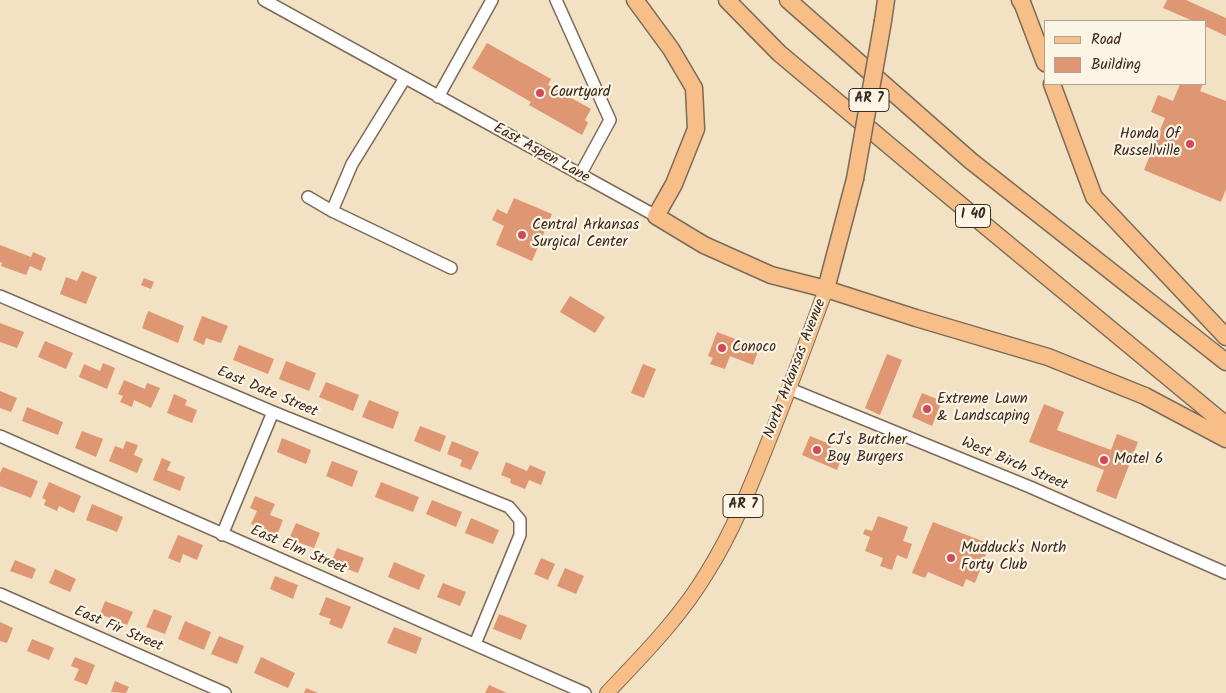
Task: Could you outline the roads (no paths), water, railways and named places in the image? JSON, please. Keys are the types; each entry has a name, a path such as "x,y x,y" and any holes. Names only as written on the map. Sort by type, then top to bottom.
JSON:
{"highway":[{"path":"635,0 671,49 694,88 696,129 674,184 656,216"},
{"name":"I 40","path":"727,0 779,53 1226,424"},
{"name":"I 40","path":"788,0 971,161 1226,362"},
{"name":"North Arkansas Avenue","path":"826,289 855,179 886,0"},
{"path":"1020,0 1044,61"},
{"path":"1052,85 1094,197 1226,337"},
{"name":"East Aspen Lane","path":"656,216 704,245 771,275 826,289 1048,357 1145,396 1226,439"}],"main road":[{"name":"North Arkansas Avenue","path":"607,693 654,644 684,607 708,572 743,506 790,389 826,289"}],"street":[{"name":"East Aspen Lane","path":"264,0 656,216"},
{"path":"438,97 492,0"},
{"path":"556,0 610,120 580,175"},
{"path":"332,210 352,164 405,78"},
{"path":"308,197 450,268"},
{"name":"East Date Street","path":"0,296 273,412 509,507 520,520 520,535 475,644"},
{"name":"West Birch Street","path":"790,389 1030,487 1226,573"},
{"path":"222,535 273,412"},
{"name":"East Elm Street","path":"0,436 585,693"},
{"name":"East Fir Street","path":"0,594 225,693"}],"place":[{"name":"Courtyard","path":"540,93"},
{"name":"Honda Of Russellville","path":"1190,144"},
{"name":"Central Arkansas Surgical Center","path":"522,235"},
{"name":"Conoco","path":"722,348"},
{"name":"Extreme Lawn & Landscaping","path":"927,409"},
{"name":"CJ's Butcher Boy Burgers","path":"817,450"},
{"name":"Motel 6","path":"1104,460"},
{"name":"Mudduck's North Forty Club","path":"951,558"}]}
